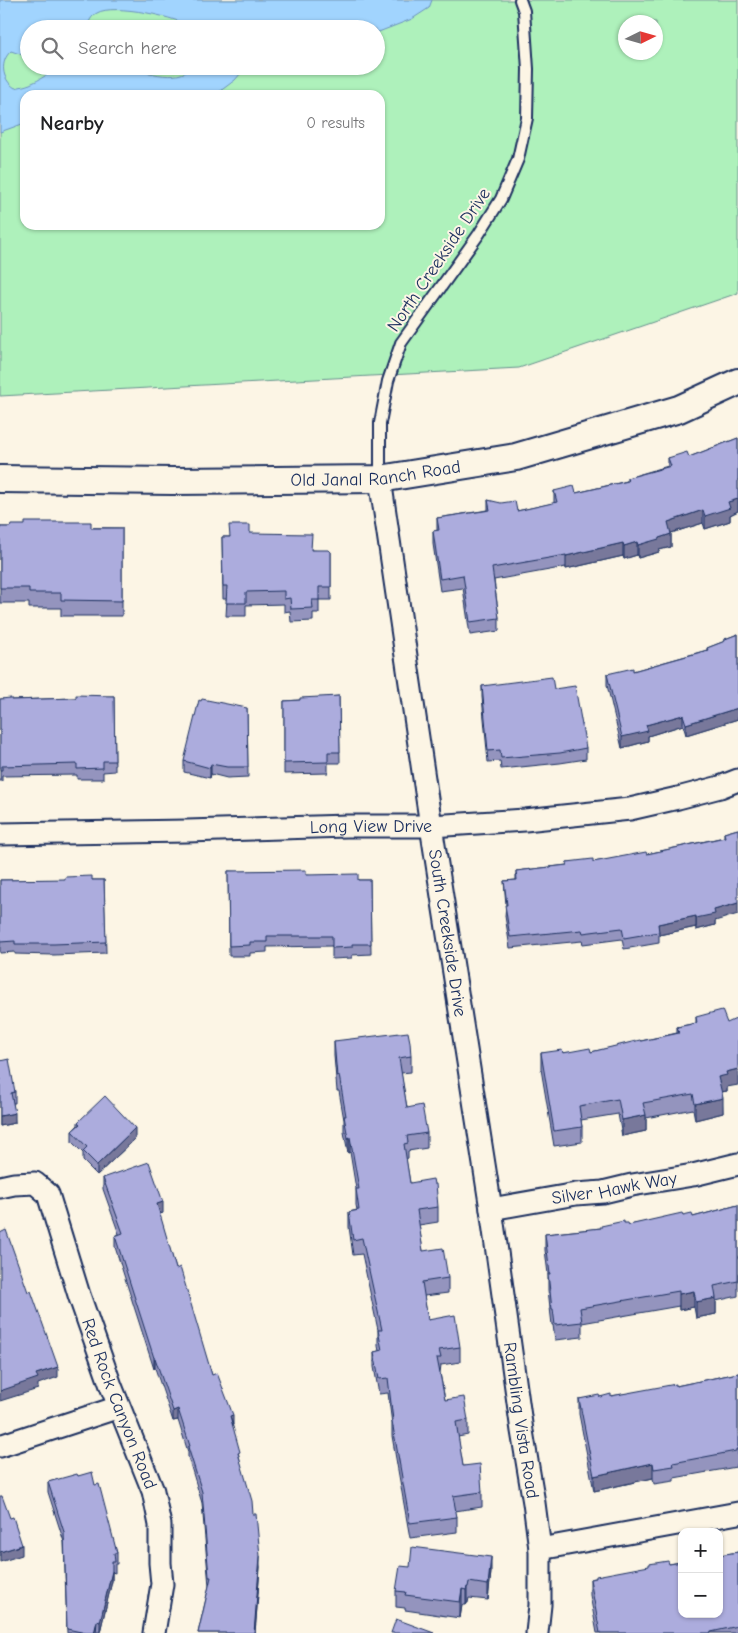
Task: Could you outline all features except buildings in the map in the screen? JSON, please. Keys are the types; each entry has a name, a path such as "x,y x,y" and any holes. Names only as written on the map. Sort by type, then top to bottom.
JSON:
{"street":[{"name":"Old Janal Ranch Road","path":"0,480 380,479 516,457 679,408 738,382"},
{"name":"South Creekside Drive","path":"380,479 490,1208"},
{"name":"Long View Drive","path":"0,834 187,832 347,826 431,826 525,820 630,809 720,787 738,780"},
{"name":"Silver Hawk Way","path":"490,1208 576,1194 603,1192 693,1175 738,1164"},
{"name":"Red Rock Canyon Road","path":"0,1187 35,1183 48,1194 79,1295 119,1407 153,1491 160,1525 162,1584 154,1633"},
{"name":"Rambling Vista Road","path":"490,1208 540,1549 540,1605 537,1633"},
{"path":"0,1446 119,1407"},
{"path":"540,1549 738,1513"}],"lane":[{"name":"North Creekside Drive","path":"380,479 380,423 388,381 401,343 479,234 501,199 518,159 527,118 528,69 524,12 520,0"}],"green space":[{"path":"0,0 738,0 738,293 519,368 0,396"}],"water":[{"path":"0,0 432,0 429,8 412,19 385,30 385,20 175,20 146,13 117,10 105,10 95,14 90,20 20,20 20,54 11,51 7,55 4,65 7,80 15,88 30,84 47,75 239,75 222,90 20,90 20,125 0,132"}]}
